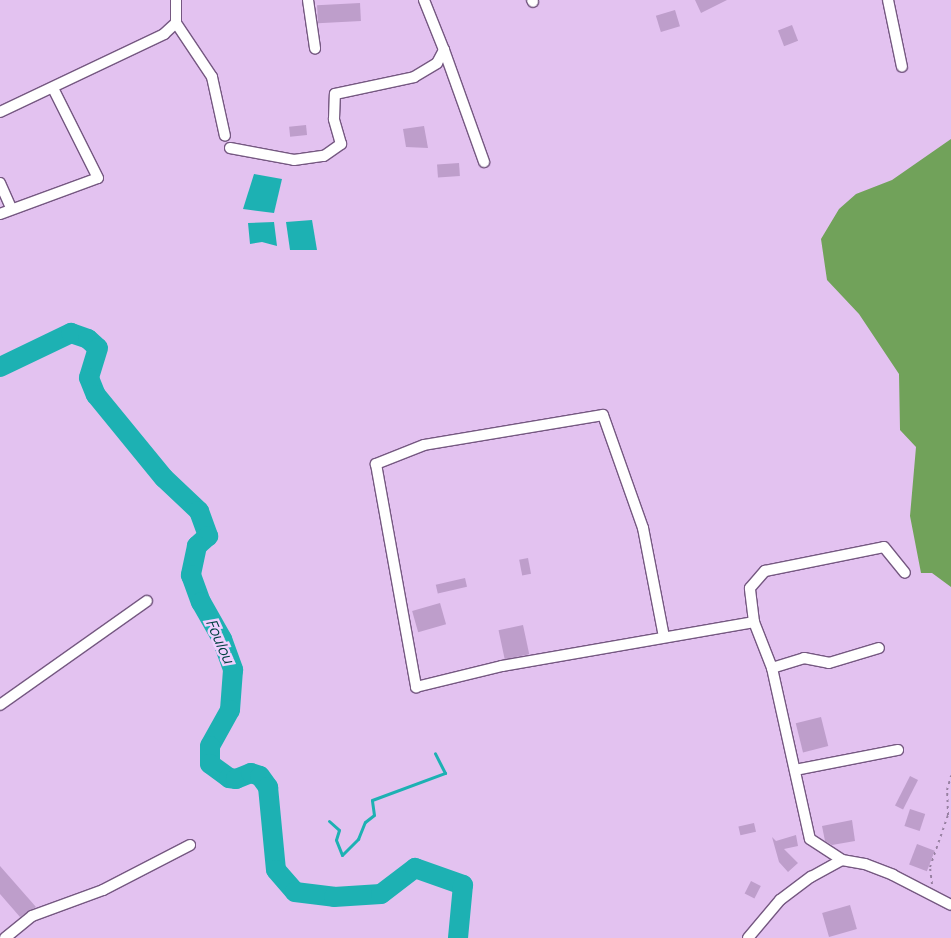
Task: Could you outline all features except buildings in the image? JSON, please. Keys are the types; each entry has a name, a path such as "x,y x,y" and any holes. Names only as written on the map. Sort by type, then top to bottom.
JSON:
{"street":[{"path":"176,0 176,23 212,77 225,136"},
{"path":"308,0 315,48"},
{"path":"424,0 484,162"},
{"path":"888,0 902,67"},
{"path":"0,112 164,34 176,23"},
{"path":"230,148 294,160 324,156 341,144 334,119 335,94 424,74 437,63 444,50"},
{"path":"0,214 11,208 98,178 53,88"},
{"path":"0,183 11,208"},
{"path":"664,638 643,528 603,415 424,445 376,464 416,687 502,666 664,638 754,622"},
{"path":"905,573 884,547 765,571 750,588 754,622 772,668 810,839 842,860 865,864 950,900"},
{"path":"0,705 147,601"},
{"path":"772,668 804,658 828,663 880,648"},
{"path":"795,770 898,750"},
{"path":"5,938 32,916 103,890 190,845"},
{"path":"748,938 780,900 811,877 842,860"}],"path":[{"path":"932,894 930,867 948,815 947,790 951,776"}],"shaded area":[{"path":"951,139 951,587 932,573 921,573 910,516 916,447 900,430 899,374 859,314 827,280 821,239 839,209 856,194 892,180"},
{"path":"254,174 282,179 274,213 243,209"},
{"path":"312,220 317,250 290,250 286,222"},
{"path":"274,222 277,246 262,242 250,244 248,223"}],"waterway":[{"name":"Foulou","path":"0,367 71,333 88,339 98,348 89,378 96,395 164,478 199,511 208,536 197,546 191,575 201,602 222,639 233,670 230,710 210,746 210,764 229,778 236,779 251,773 260,776 268,787 276,870 295,892 334,897 381,894 415,868 463,885 458,938"},
{"path":"329,821 339,830 336,840 342,855 358,839 365,822 374,815 372,800 445,773 435,753"}]}
